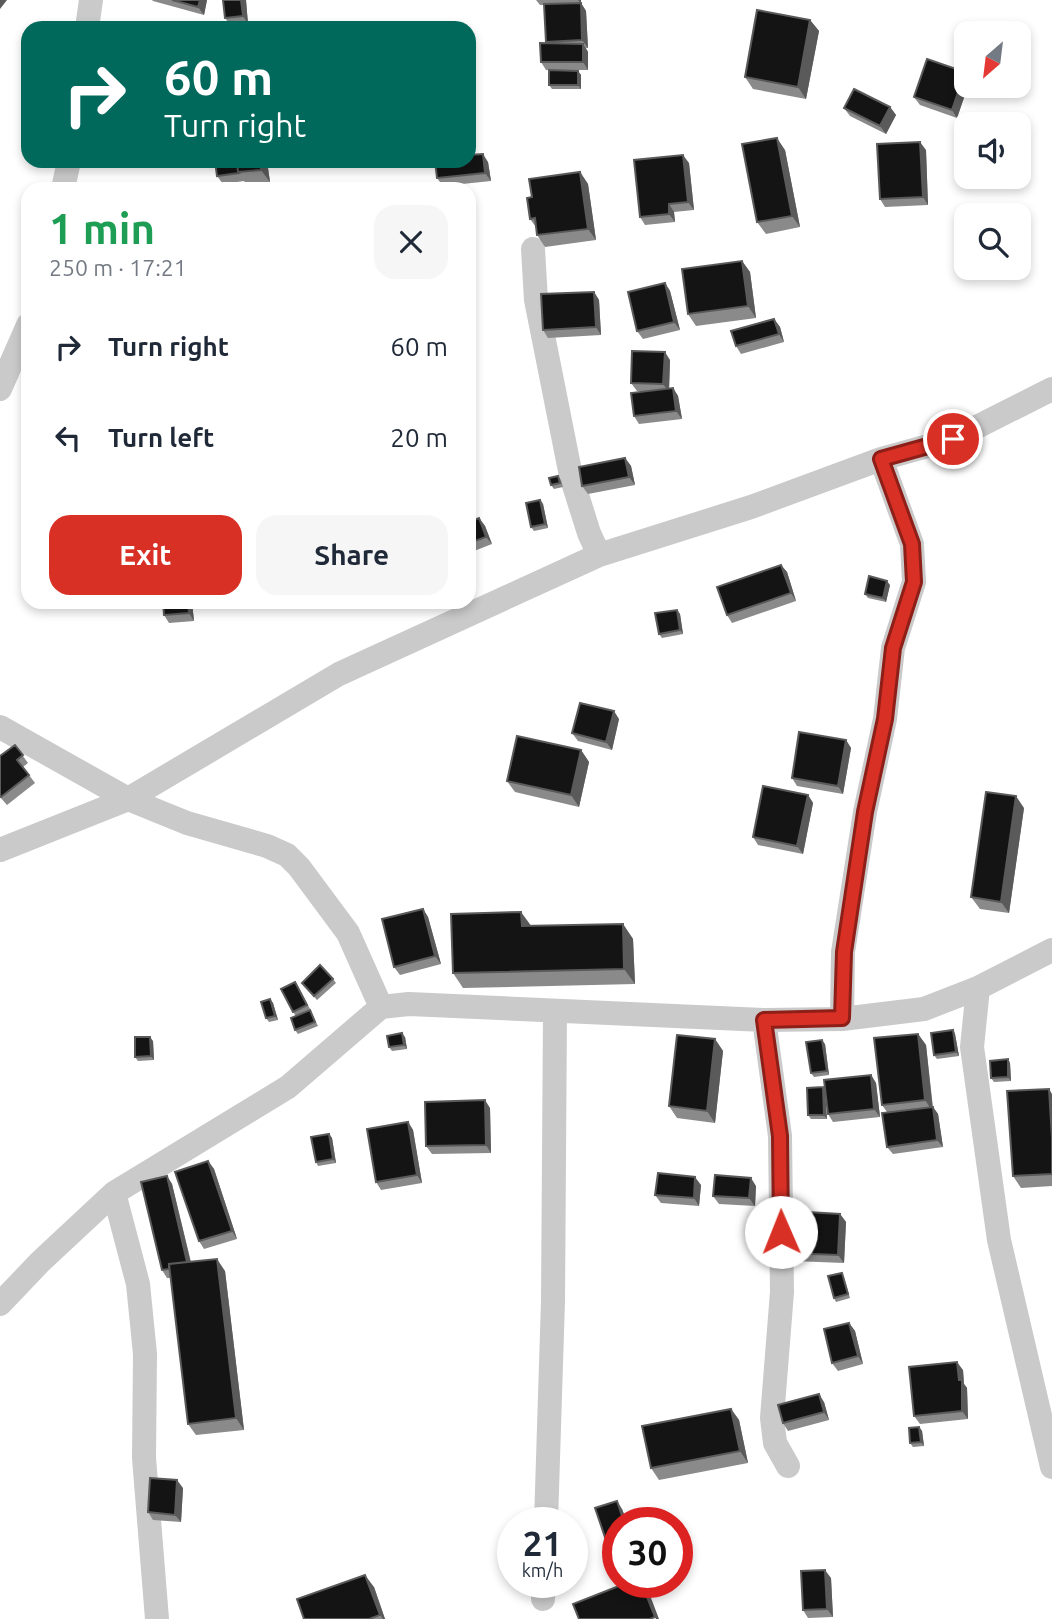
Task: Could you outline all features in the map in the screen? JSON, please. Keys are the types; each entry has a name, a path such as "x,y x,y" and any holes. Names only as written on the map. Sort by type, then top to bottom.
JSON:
{"street":[{"path":"88,21 91,0"},
{"path":"533,248 536,300 571,476 599,555"},
{"path":"0,389 21,341"},
{"path":"0,850 128,799 339,674 599,555 751,507 881,459 953,439 1052,389"},
{"path":"842,1018 844,952 865,812 885,719 893,648 914,582 912,544 881,459"},
{"path":"0,727 128,799 187,823 267,846 287,855 348,933 381,1007"},
{"path":"0,1304 40,1262 114,1193 288,1087 339,1046 381,1007 409,1004 764,1020 842,1018 924,1009 978,988 1052,950"},
{"path":"978,988 972,1047 999,1240 1052,1467"},
{"path":"546,1507 553,1301 555,1011"},
{"path":"764,1020 780,1136 782,1292 772,1418 775,1443 788,1466"},
{"path":"114,1193 140,1295 145,1354 144,1458 157,1619"}],"building":[{"path":"172,0 200,0 198,7"},
{"path":"223,0 241,0 243,16 225,18"},
{"path":"581,3 582,40 546,42 544,4"},
{"path":"757,10 810,20 798,87 745,77"},
{"path":"540,43 583,44 583,62 541,62"},
{"path":"927,59 954,68 954,98 956,98 952,110 914,97"},
{"path":"549,70 578,71 578,85 549,85"},
{"path":"854,89 890,107 880,126 844,108"},
{"path":"777,138 792,216 757,222 742,144"},
{"path":"920,142 923,197 880,199 877,144"},
{"path":"476,154 483,154 485,173 437,178 436,168 476,168"},
{"path":"683,155 688,202 669,204 669,214 640,217 634,160"},
{"path":"216,168 238,168 239,173 217,176"},
{"path":"238,168 261,168 261,170 238,172"},
{"path":"580,172 588,229 537,235 535,218 530,219 527,198 532,197 529,179"},
{"path":"742,261 748,306 688,314 682,269"},
{"path":"665,283 674,322 637,331 628,292"},
{"path":"594,292 596,327 543,330 541,294"},
{"path":"774,319 779,334 736,346 731,331"},
{"path":"632,351 665,352 663,384 631,383"},
{"path":"673,388 676,411 634,416 631,393"},
{"path":"625,458 629,477 582,486 579,467"},
{"path":"558,476 560,483 551,485 549,478"},
{"path":"540,500 545,524 531,527 526,503"},
{"path":"479,518 486,537 476,541 476,519"},
{"path":"781,565 791,593 727,615 717,587"},
{"path":"869,576 887,581 883,598 865,594"},
{"path":"164,609 189,609 189,613 164,615"},
{"path":"677,610 680,630 659,634 655,613"},
{"path":"580,703 614,711 606,742 572,733"},
{"path":"799,732 846,740 838,786 792,778"},
{"path":"517,736 581,750 571,795 507,781"},
{"path":"15,745 23,755 17,760 29,775 1,797 0,756"},
{"path":"763,786 808,795 797,846 753,837"},
{"path":"986,792 1016,796 1001,902 971,897"},
{"path":"423,909 435,956 394,967 382,919"},
{"path":"521,912 522,926 623,924 624,969 453,973 451,914"},
{"path":"320,965 333,979 314,996 302,983"},
{"path":"295,982 307,1005 293,1012 281,989"},
{"path":"270,999 275,1016 266,1018 261,1002"},
{"path":"310,1010 315,1022 295,1030 291,1018"},
{"path":"953,1030 956,1052 934,1055 931,1033"},
{"path":"402,1033 404,1045 389,1047 387,1036"},
{"path":"918,1034 925,1100 882,1105 874,1038"},
{"path":"677,1035 715,1039 707,1111 669,1106"},
{"path":"135,1037 150,1037 151,1056 135,1057"},
{"path":"822,1040 827,1071 811,1073 806,1042"},
{"path":"1008,1059 1008,1077 991,1078 990,1061"},
{"path":"871,1075 874,1109 828,1114 824,1080"},
{"path":"823,1087 824,1115 808,1115 807,1088"},
{"path":"1049,1089 1052,1174 1013,1176 1007,1091"},
{"path":"485,1100 486,1145 426,1146 425,1102"},
{"path":"933,1107 937,1140 887,1147 882,1113"},
{"path":"408,1122 417,1175 376,1182 367,1129"},
{"path":"329,1134 333,1159 316,1162 311,1137"},
{"path":"208,1161 232,1231 199,1241 175,1172"},
{"path":"658,1173 695,1177 694,1198 655,1195"},
{"path":"715,1175 751,1178 749,1198 713,1196"},
{"path":"167,1176 187,1262 169,1264 169,1269 162,1270 141,1182"},
{"path":"790,1211 840,1214 838,1255 788,1253"},
{"path":"217,1259 236,1418 188,1424 169,1264"},
{"path":"842,1273 848,1294 834,1298 828,1276"},
{"path":"849,1323 858,1356 832,1363 824,1329"},
{"path":"957,1362 959,1380 962,1380 962,1411 914,1416 909,1367"},
{"path":"819,1394 824,1412 783,1423 778,1405"},
{"path":"731,1409 740,1451 651,1468 642,1426"},
{"path":"919,1427 921,1442 910,1443 909,1428"},
{"path":"150,1478 177,1480 175,1515 148,1512"},
{"path":"617,1501 619,1507 602,1507 602,1528 595,1508"},
{"path":"825,1570 827,1609 803,1610 801,1571"},
{"path":"365,1575 380,1615 369,1619 304,1619 297,1599"},
{"path":"602,1593 602,1598 647,1598 655,1617 579,1619 573,1604"}],"route":[{"path":"781,1232 780,1136 764,1020 842,1018 844,952 865,812 885,719 893,648 914,582 912,544 881,459 953,439"}]}
